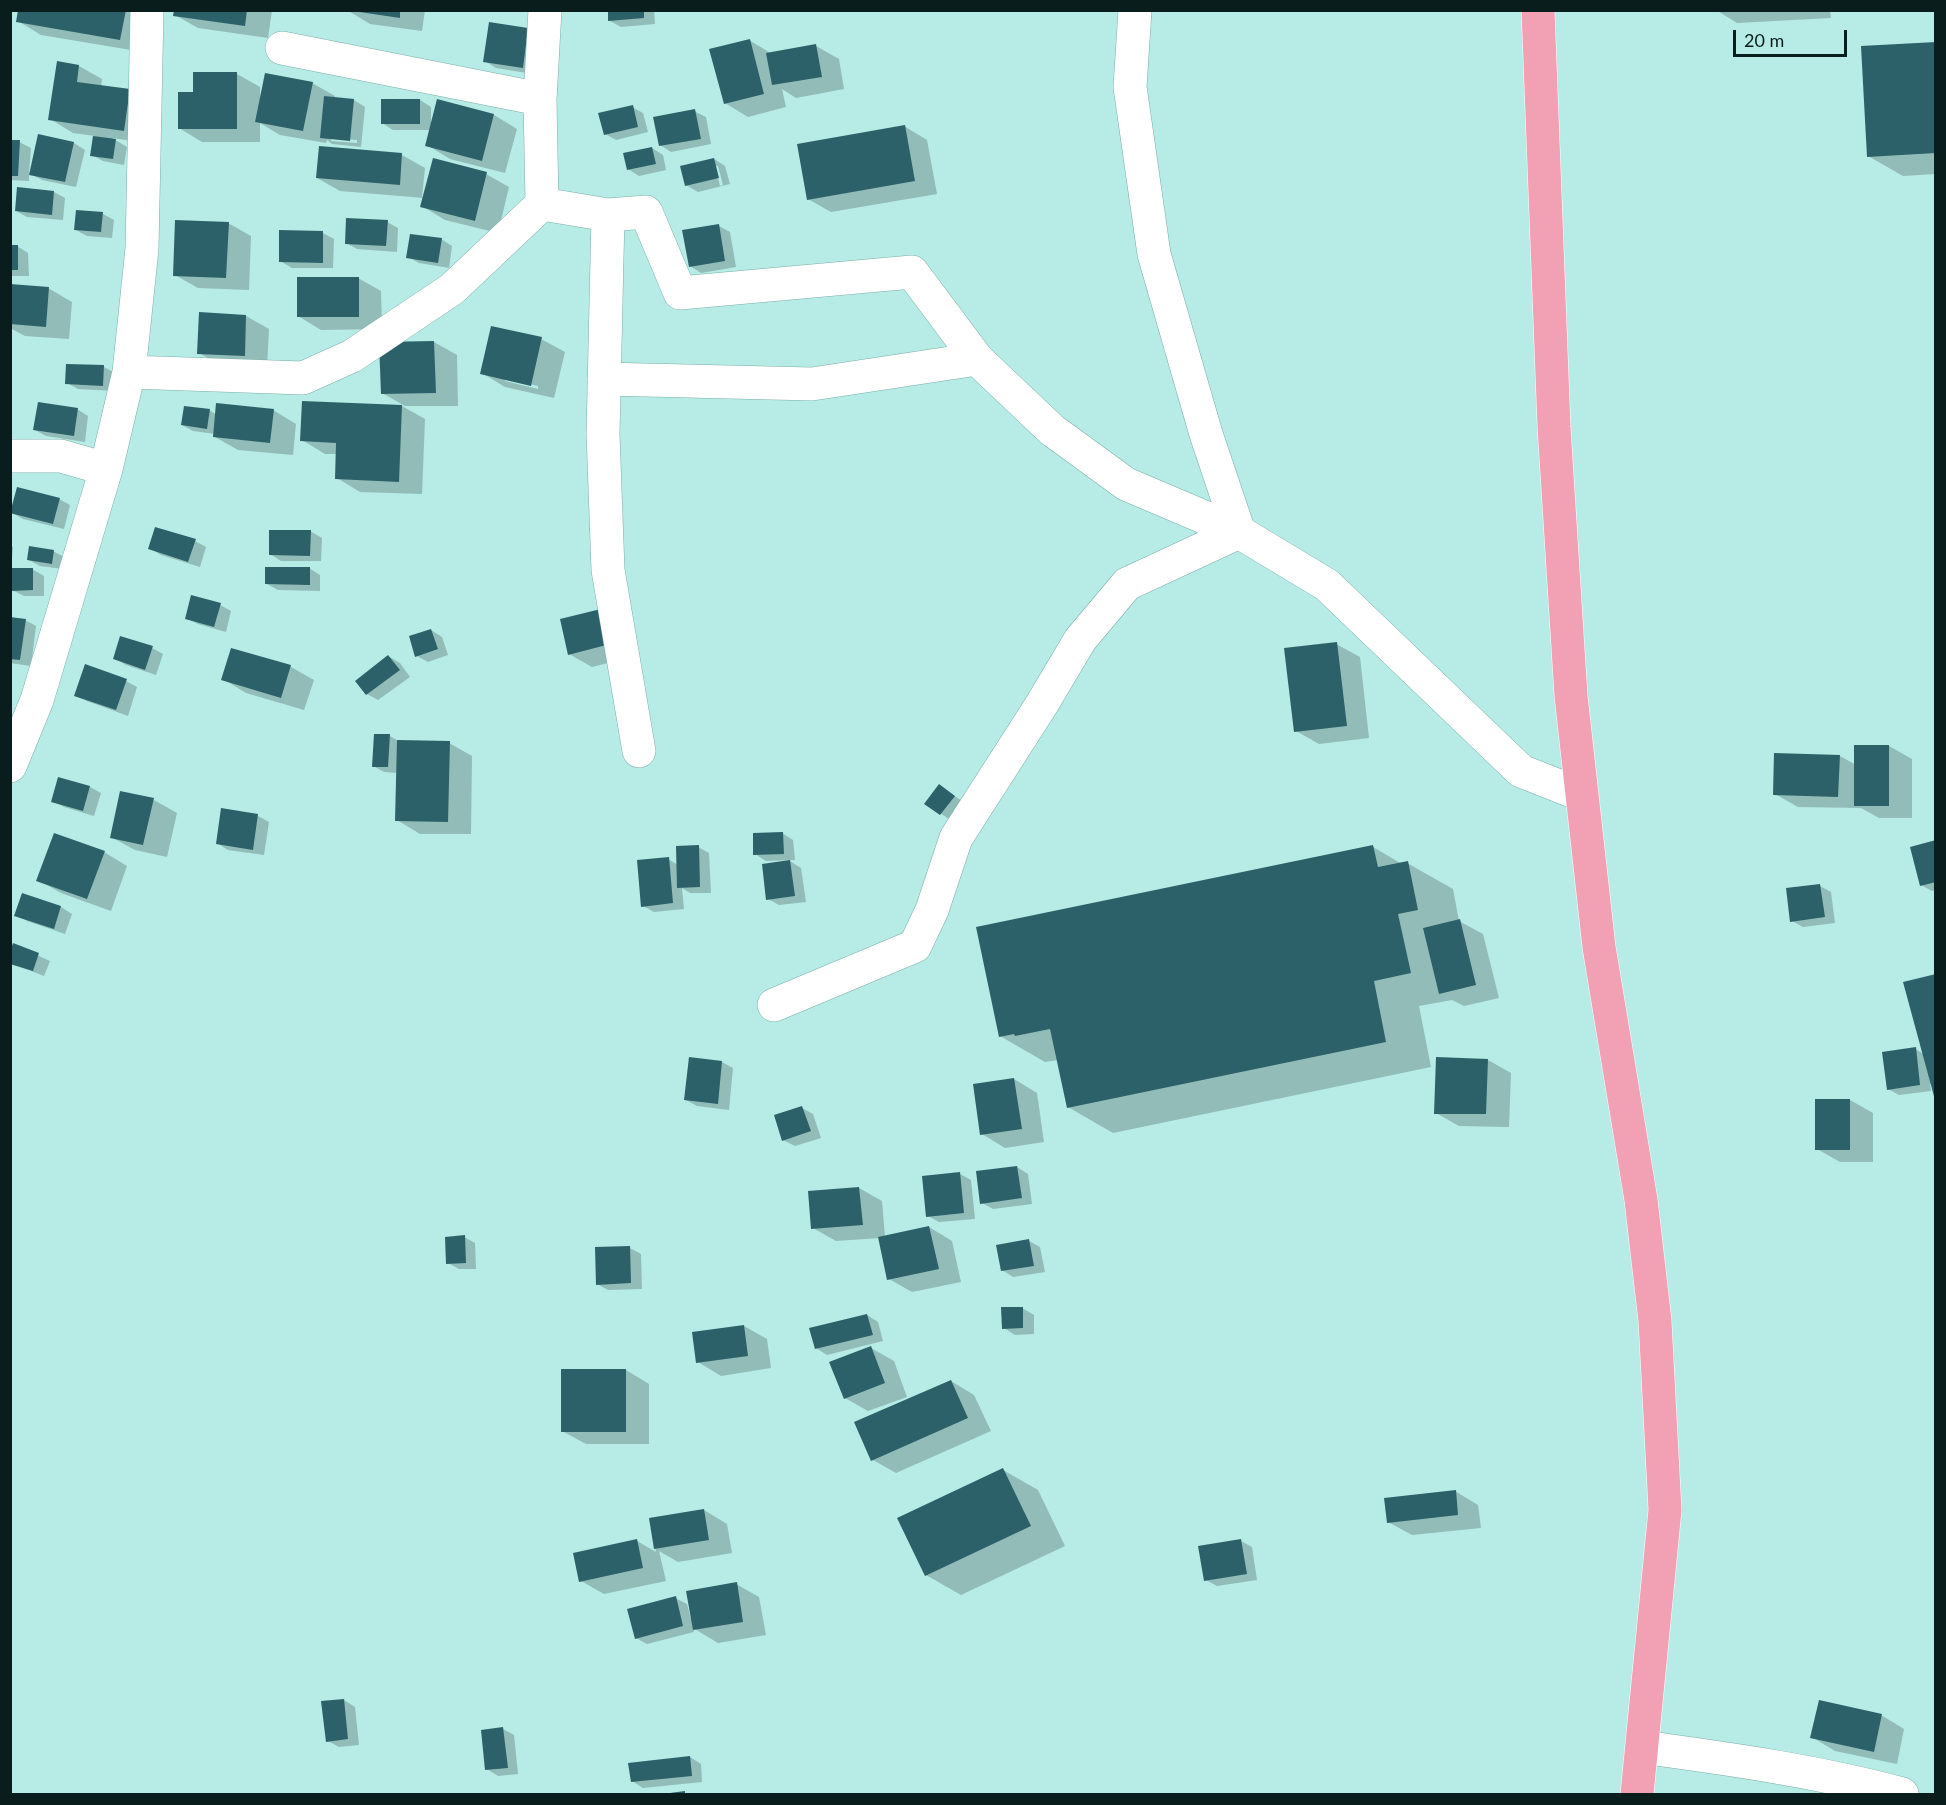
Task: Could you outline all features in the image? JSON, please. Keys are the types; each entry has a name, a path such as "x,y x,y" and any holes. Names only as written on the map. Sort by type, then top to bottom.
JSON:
{"main road":[{"path":"1538,10 1555,438 1571,696 1599,946 1641,1200 1656,1321 1665,1510 1637,1794"}],"street":[{"path":"10,766 24,700 106,469 129,372 142,249 147,10"},
{"path":"129,372 303,378 352,356 452,289 542,204 540,99 545,10"},
{"path":"1135,10 1130,87 1154,254 1206,434 1239,532"},
{"path":"282,48 540,99"},
{"path":"542,204 608,215 645,212 680,293 912,272 977,359 1052,430 1126,484 1239,532 1327,585 1521,771 1582,795"},
{"path":"608,215 603,434 608,570 639,751"},
{"path":"604,379 812,384 977,359"},
{"path":"10,456 61,456 106,469"},
{"path":"774,1005 915,946 932,910 956,838 1080,640 1127,584 1239,532"},
{"path":"1642,1747 1752,1762 1902,1794"}],"building":[{"path":"18,10 126,10 120,40 16,22"},
{"path":"174,10 247,10 245,26 173,16"},
{"path":"346,10 400,10 400,18"},
{"path":"608,10 644,10 644,18 608,21"},
{"path":"489,22 528,28 523,68 483,62"},
{"path":"750,39 764,94 724,104 709,49"},
{"path":"1936,42 1936,153 1867,157 1861,46"},
{"path":"816,44 822,77 772,85 766,53"},
{"path":"57,61 79,65 77,82 130,89 124,131 48,120"},
{"path":"193,72 237,72 237,129 178,129 178,92 193,92"},
{"path":"265,73 313,82 303,131 255,122"},
{"path":"324,96 354,99 350,141 320,138"},
{"path":"381,99 420,99 420,124 381,124"},
{"path":"437,99 494,114 482,161 425,146"},
{"path":"633,105 638,127 604,135 598,113"},
{"path":"695,109 701,139 659,146 653,117"},
{"path":"905,125 915,181 807,200 797,144"},
{"path":"38,134 74,142 65,182 29,175"},
{"path":"93,136 116,139 113,159 90,156"},
{"path":"10,140 20,140 18,176 10,176"},
{"path":"319,146 402,153 400,185 316,178"},
{"path":"652,147 656,164 627,170 623,153"},
{"path":"433,158 487,172 475,221 420,207"},
{"path":"714,158 719,178 685,186 680,166"},
{"path":"17,187 54,191 52,215 15,211"},
{"path":"76,210 103,212 101,232 74,230"},
{"path":"346,218 388,220 386,246 345,244"},
{"path":"175,220 229,222 226,278 173,276"},
{"path":"719,224 725,261 689,267 682,230"},
{"path":"279,230 323,231 323,263 279,262"},
{"path":"410,234 442,238 438,263 406,258"},
{"path":"10,245 18,245 18,270 10,270"},
{"path":"297,277 359,277 359,317 297,317"},
{"path":"10,284 49,287 46,327 10,324"},
{"path":"199,312 246,315 245,356 197,354"},
{"path":"491,326 542,337 531,386 480,374"},
{"path":"434,341 436,393 381,394 379,342"},
{"path":"66,364 104,365 103,386 65,384"},
{"path":"302,401 402,405 399,482 335,479 336,443 300,441"},
{"path":"38,402 78,408 74,436 33,430"},
{"path":"216,403 274,409 270,443 213,437"},
{"path":"184,406 210,409 207,429 181,425"},
{"path":"17,487 60,498 53,524 10,513"},
{"path":"155,527 196,539 188,562 148,549"},
{"path":"269,530 311,530 310,556 269,555"},
{"path":"29,546 54,550 52,564 27,560"},
{"path":"265,567 310,567 310,585 265,584"},
{"path":"10,568 33,568 33,590 11,591"},
{"path":"191,595 221,603 214,627 185,619"},
{"path":"605,608 614,643 568,655 560,619"},
{"path":"10,617 26,619 20,660 10,659"},
{"path":"431,629 438,649 415,657 409,636"},
{"path":"120,636 153,646 145,670 113,659"},
{"path":"1337,642 1347,726 1294,732 1284,648"},
{"path":"231,648 291,665 281,698 221,680"},
{"path":"388,655 400,670 366,695 355,681"},
{"path":"85,664 127,679 116,710 74,696"},
{"path":"374,734 390,734 388,767 372,767"},
{"path":"397,740 450,741 448,822 395,821"},
{"path":"1854,745 1889,745 1889,806 1854,806"},
{"path":"1774,753 1840,755 1838,797 1773,795"},
{"path":"58,777 90,786 83,811 51,802"},
{"path":"939,784 955,796 940,815 924,804"},
{"path":"120,791 154,798 143,845 110,838"},
{"path":"221,808 258,814 253,850 216,844"},
{"path":"783,832 784,854 753,855 753,833"},
{"path":"54,833 105,851 87,899 36,881"},
{"path":"1936,840 1936,882 1920,886 1910,847"},
{"path":"699,845 700,887 677,888 676,846"},
{"path":"1373,845 1378,867 1408,861 1418,910 1398,914 1411,973 1374,981 1386,1042 1067,1108 1050,1029 999,1037 976,927"},
{"path":"669,857 673,903 641,907 637,860"},
{"path":"790,860 795,896 766,900 762,864"},
{"path":"1820,884 1825,917 1790,922 1786,888"},
{"path":"22,893 61,906 54,929 14,916"},
{"path":"1460,919 1476,985 1439,994 1423,928"},
{"path":"13,943 39,953 33,971 10,964 10,951"},
{"path":"1936,974 1936,1100 1935,1100 1903,982"},
{"path":"1916,1047 1920,1085 1887,1090 1882,1052"},
{"path":"689,1057 722,1061 718,1104 684,1100"},
{"path":"1436,1057 1488,1059 1486,1114 1434,1114"},
{"path":"1014,1078 1022,1129 980,1135 973,1084"},
{"path":"1815,1099 1850,1099 1850,1150 1815,1150"},
{"path":"802,1106 811,1131 782,1141 774,1115"},
{"path":"1017,1166 1022,1198 980,1204 976,1171"},
{"path":"960,1172 964,1213 926,1217 922,1176"},
{"path":"859,1187 863,1225 811,1229 808,1191"},
{"path":"929,1226 939,1269 887,1280 878,1237"},
{"path":"465,1235 466,1263 446,1264 445,1237"},
{"path":"1029,1239 1034,1266 1001,1271 996,1245"},
{"path":"630,1246 631,1283 596,1285 595,1247"},
{"path":"1001,1307 1023,1307 1023,1328 1002,1329"},
{"path":"867,1314 873,1335 815,1349 809,1328"},
{"path":"744,1325 748,1356 696,1363 692,1332"},
{"path":"871,1346 885,1383 844,1399 829,1362"},
{"path":"561,1369 626,1369 626,1432 561,1432"},
{"path":"951,1380 968,1418 871,1461 854,1422"},
{"path":"1003,1468 1031,1526 925,1576 897,1518"},
{"path":"1456,1490 1458,1515 1387,1523 1384,1498"},
{"path":"704,1509 709,1540 654,1549 649,1518"},
{"path":"637,1539 643,1568 579,1582 573,1553"},
{"path":"1241,1539 1247,1574 1204,1581 1198,1546"},
{"path":"737,1582 743,1622 693,1630 686,1591"},
{"path":"676,1596 683,1626 635,1639 627,1609"},
{"path":"344,1699 348,1739 326,1742 321,1701"},
{"path":"1819,1700 1882,1714 1874,1752 1810,1738"},
{"path":"503,1727 508,1768 485,1770 481,1730"},
{"path":"690,1756 692,1776 631,1782 628,1763"},
{"path":"685,1791 685,1794 670,1794 670,1793"}]}
